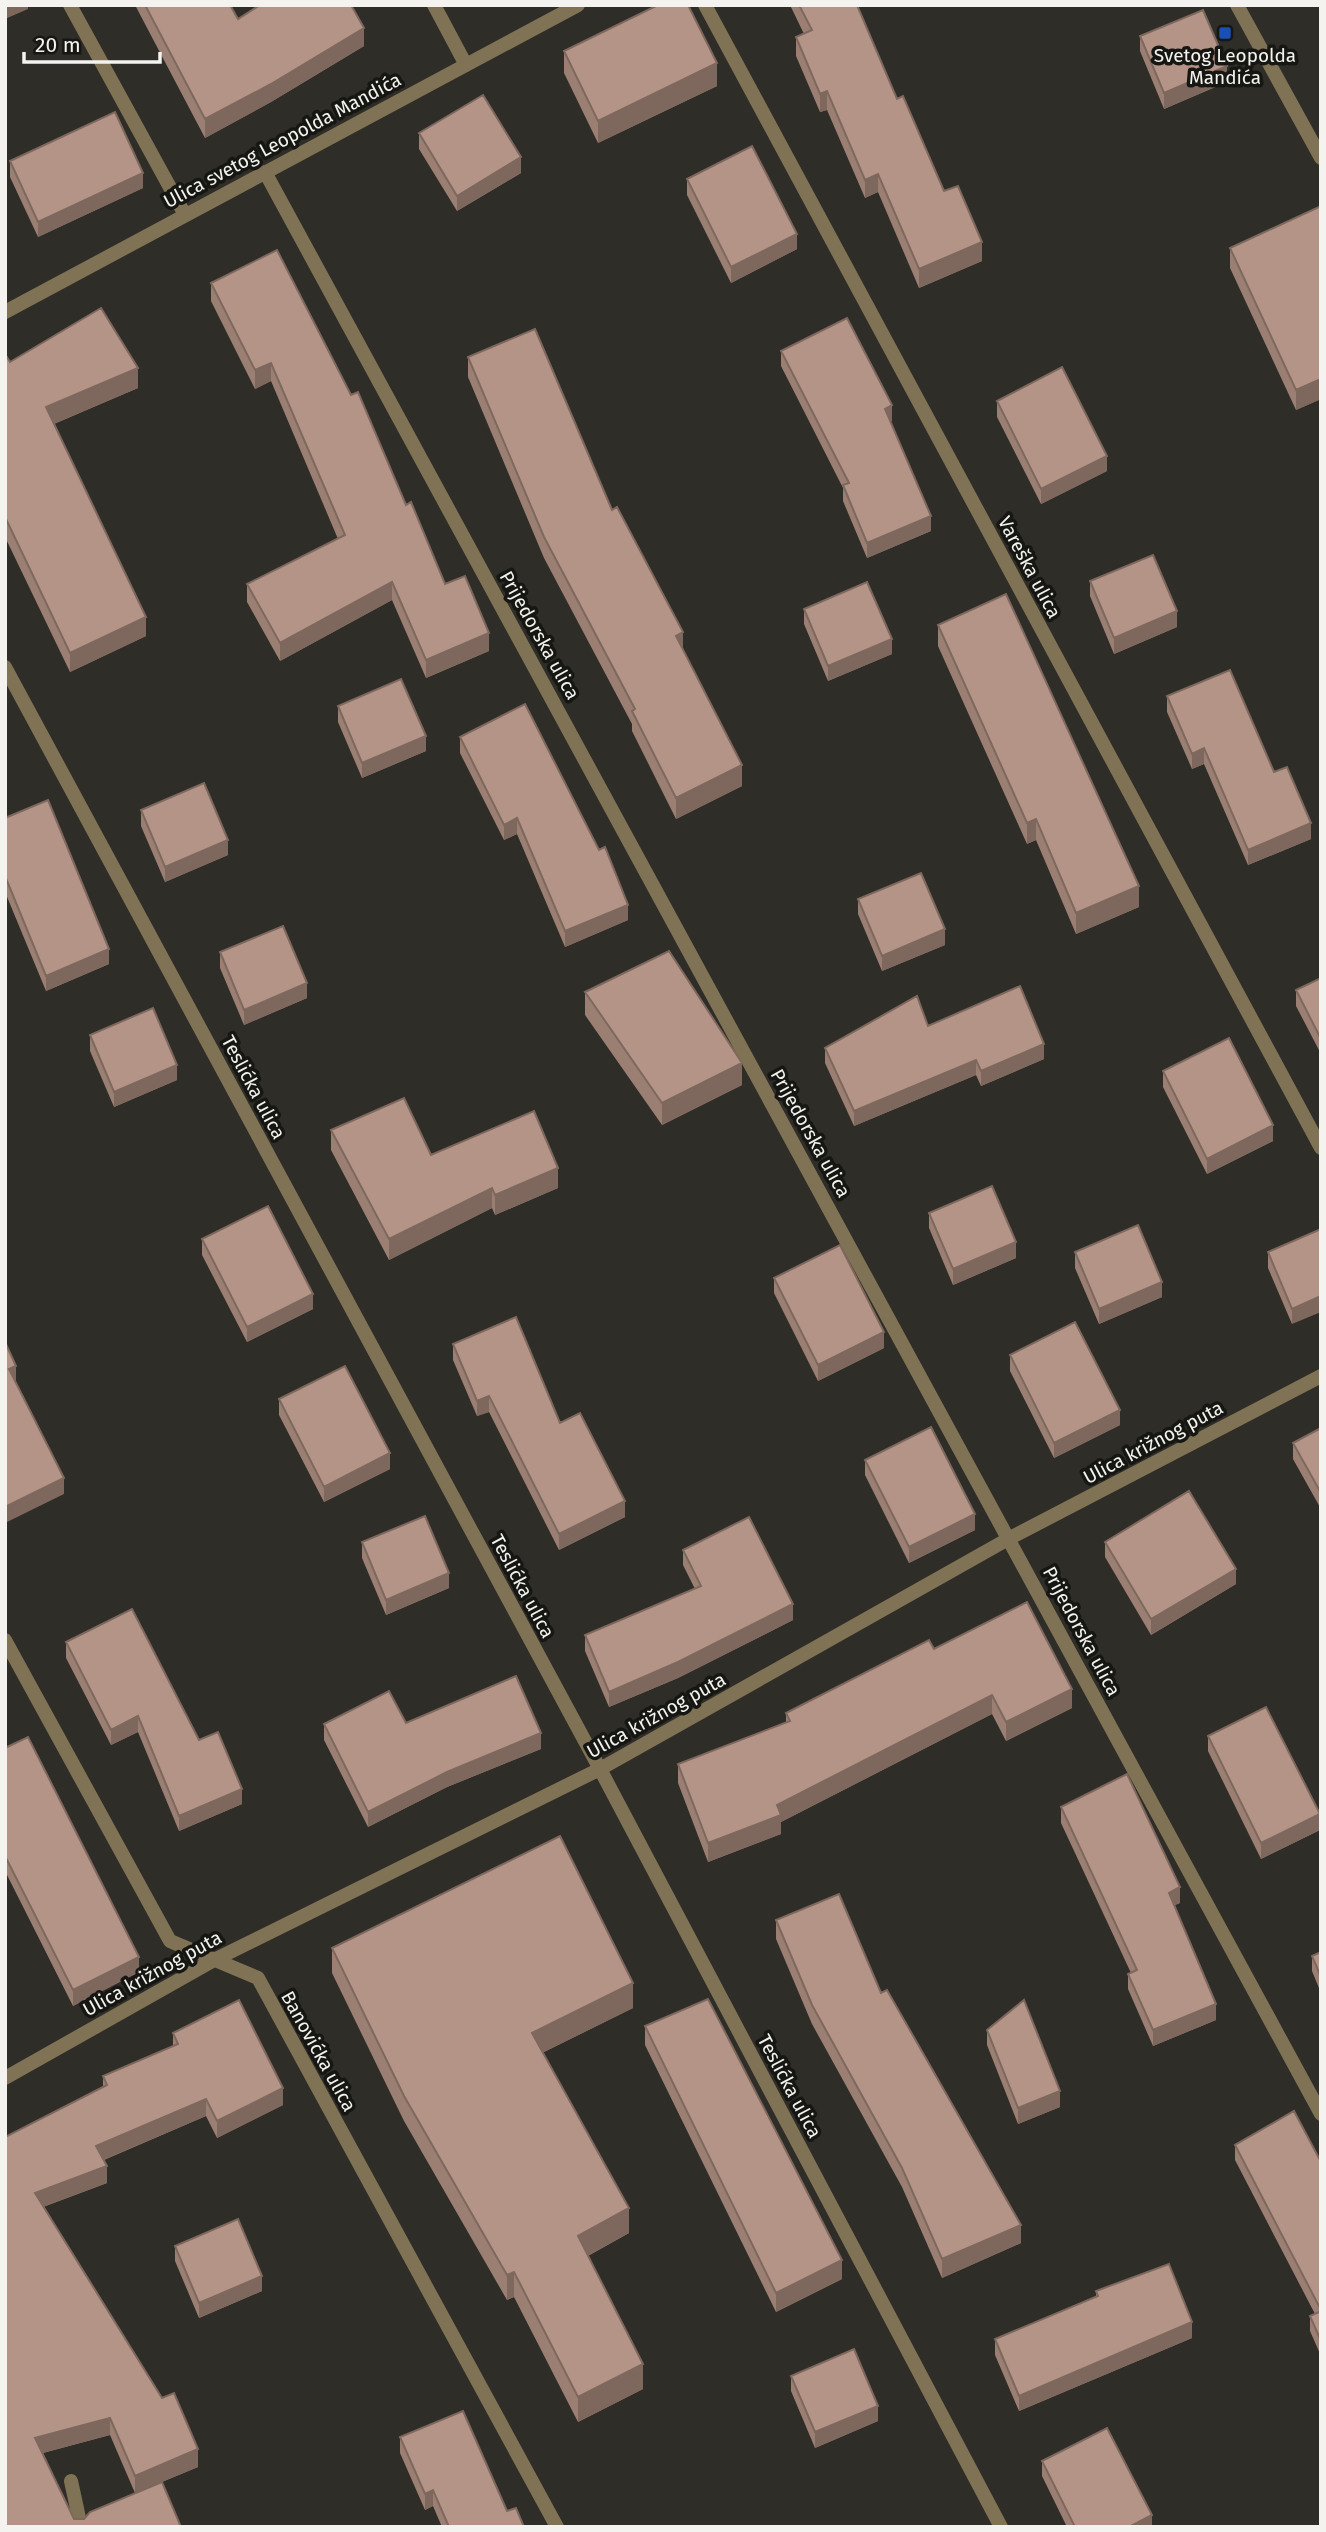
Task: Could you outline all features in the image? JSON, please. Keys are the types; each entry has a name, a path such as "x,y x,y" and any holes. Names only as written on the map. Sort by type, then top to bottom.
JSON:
{"street":[{"path":"70,5 184,213"},
{"path":"434,5 466,65"},
{"name":"Ulica svetog Leopolda Mandića","path":"5,312 184,213 578,5"},
{"name":"Vareška ulica","path":"705,5 1321,1147"},
{"path":"1237,5 1321,158"},
{"name":"Prijedorska ulica","path":"265,172 1321,2114"},
{"name":"Teslićka ulica","path":"5,667 600,1769 1001,2527"},
{"name":"Ulica križnog puta","path":"5,2078 216,1959 600,1769 1010,1538 1321,1376"},
{"name":"Banovićka ulica","path":"5,1640 170,1941 258,1978 557,2527"},
{"path":"71,2481 81,2527"}],"building":[{"path":"145,5 230,5 238,19 260,5 351,5 364,28 271,84 205,119"},
{"path":"658,5 688,5 717,63 598,121 564,51"},
{"path":"799,5 857,5 897,99 903,96 944,191 958,186 982,242 919,269 878,174 865,180 827,91 820,94 796,37 812,30"},
{"path":"1203,10 1227,66 1164,93 1140,36"},
{"path":"483,95 521,157 457,196 419,133"},
{"path":"115,112 143,173 38,222 10,161"},
{"path":"752,146 797,234 731,267 687,179"},
{"path":"1321,206 1321,379 1296,390 1230,248"},
{"path":"277,250 351,395 358,392 406,505 411,502 445,584 465,576 489,633 426,660 392,582 280,643 247,584 345,535 271,363 255,370 211,283"},
{"path":"101,308 138,368 46,407 146,617 70,653 5,517 5,354 10,362"},
{"path":"847,318 892,405 885,409 931,516 867,543 843,485 849,483 781,351"},
{"path":"535,329 612,510 617,507 683,632 676,636 742,765 676,798 632,711 635,709 544,537 468,357"},
{"path":"1062,367 1107,456 1041,489 997,401"},
{"path":"1153,555 1177,611 1114,638 1090,581"},
{"path":"867,582 892,639 828,666 804,609"},
{"path":"1006,594 1139,886 1076,913 1036,819 1027,823 938,625"},
{"path":"1230,670 1274,772 1287,767 1311,823 1248,850 1204,748 1192,754 1167,696"},
{"path":"401,679 426,736 362,763 338,706"},
{"path":"525,704 599,850 605,847 628,905 565,931 517,818 504,825 460,737"},
{"path":"204,783 228,840 165,867 141,810"},
{"path":"48,800 109,949 46,976 5,876 5,818"},
{"path":"921,873 945,929 882,956 858,899"},
{"path":"283,926 307,983 244,1010 220,952"},
{"path":"669,951 742,1063 662,1103 585,992"},
{"path":"1321,978 1321,1039 1296,990"},
{"path":"1020,986 1044,1044 981,1071 976,1060 854,1111 825,1048 917,996 928,1026"},
{"path":"153,1008 177,1065 114,1092 90,1035"},
{"path":"1229,1038 1273,1125 1207,1159 1163,1071"},
{"path":"404,1098 431,1155 534,1111 558,1168 495,1195 492,1188 389,1239 331,1130"},
{"path":"992,1186 1016,1242 953,1269 929,1213"},
{"path":"268,1206 313,1294 247,1327 202,1239"},
{"path":"1138,1225 1162,1282 1099,1309 1075,1252"},
{"path":"1321,1229 1321,1296 1292,1309 1268,1252"},
{"path":"840,1245 884,1332 818,1365 774,1278"},
{"path":"516,1317 560,1423 580,1413 625,1501 559,1534 489,1396 477,1401 453,1344"},
{"path":"1075,1322 1120,1410 1054,1443 1010,1355"},
{"path":"5,1342 16,1366 9,1369 64,1478 5,1507"},
{"path":"345,1366 390,1453 324,1487 279,1399"},
{"path":"931,1427 975,1514 909,1547 865,1460"},
{"path":"1321,1428 1321,1493 1293,1443"},
{"path":"1189,1491 1236,1569 1151,1619 1105,1542"},
{"path":"425,1516 449,1573 386,1600 362,1542"},
{"path":"749,1517 793,1604 678,1662 609,1692 585,1635 701,1586 683,1550"},
{"path":"1027,1602 1072,1689 1006,1722 992,1695 777,1805 781,1815 708,1843 678,1764 790,1721 786,1713 929,1640 934,1649"},
{"path":"132,1609 199,1740 218,1732 242,1789 179,1816 138,1716 111,1730 66,1642"},
{"path":"516,1676 541,1733 447,1772 368,1812 324,1724 389,1691 406,1723"},
{"path":"1266,1707 1320,1814 1261,1843 1208,1736"},
{"path":"28,1737 139,1957 73,1990 5,1856 5,1748"},
{"path":"1127,1774 1180,1887 1169,1893 1216,2004 1153,2030 1128,1974 1137,1970 1061,1807"},
{"path":"560,1836 633,1983 532,2033 629,2208 578,2236 643,2364 578,2397 514,2272 507,2275 404,2096 332,1948"},
{"path":"839,1894 881,1993 887,1990 1021,2225 942,2259 902,2168 812,2005 776,1920"},
{"path":"1321,1952 1321,1977 1312,1956"},
{"path":"708,1999 842,2260 776,2293 645,2026"},
{"path":"239,2000 283,2088 217,2121 206,2099 96,2146 107,2166 35,2193 162,2398 174,2393 198,2449 135,2476 110,2418 35,2438 74,2519 84,2519 90,2512 162,2482 181,2527 5,2527 5,2137 107,2085 103,2076 178,2044 173,2033"},
{"path":"1024,2000 1060,2091 1018,2108 987,2030"},
{"path":"1294,2111 1321,2162 1321,2310 1235,2145"},
{"path":"238,2219 262,2276 199,2303 175,2246"},
{"path":"1169,2264 1192,2322 1019,2396 995,2339 1098,2296 1096,2291"},
{"path":"1321,2311 1321,2341 1310,2316"},
{"path":"854,2349 878,2406 815,2432 791,2376"},
{"path":"463,2411 507,2511 516,2508 524,2527 449,2527 433,2490 425,2494 400,2437"},
{"path":"1107,2428 1152,2515 1129,2527 1075,2527 1042,2461"}],"place":[{"name":"Svetog Leopolda Mandića","path":"1225,33"}]}
